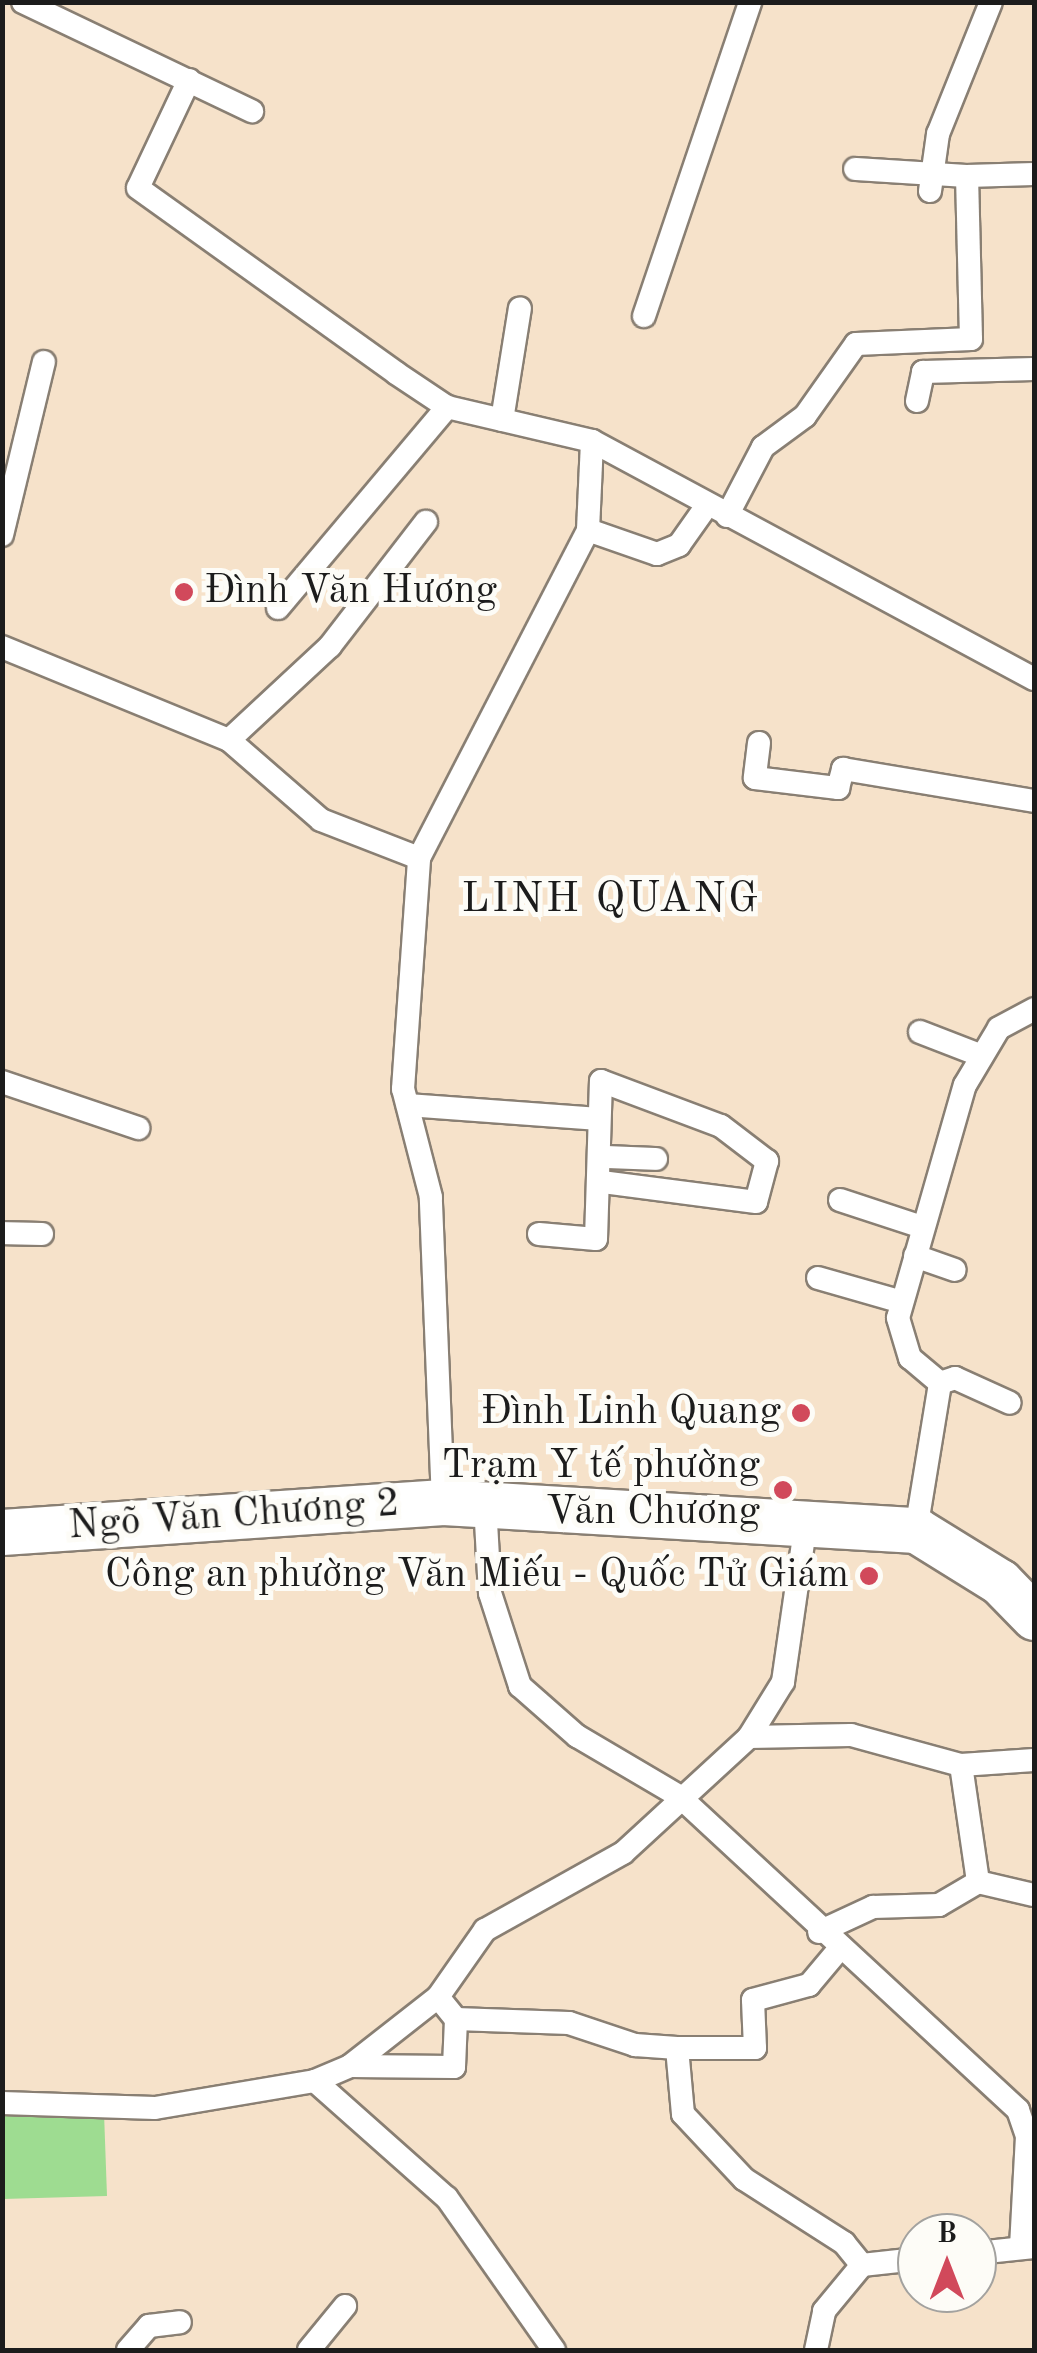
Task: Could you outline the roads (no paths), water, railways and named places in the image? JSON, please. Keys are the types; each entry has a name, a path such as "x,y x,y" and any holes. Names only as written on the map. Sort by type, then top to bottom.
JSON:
{"street":[{"name":"Ngõ Văn Chương 2","path":"2,1532 464,1503 916,1530 1000,1582 1034,1618"}],"lane":[{"path":"23,2 252,111"},
{"path":"644,316 750,2"},
{"path":"930,183 991,2"},
{"path":"189,80 138,188 447,408 592,441 1034,679"},
{"path":"855,169 930,183 967,176 1034,174"},
{"path":"588,530 657,554 678,545 718,510 763,446 805,416 856,344 970,339 967,176"},
{"path":"502,420 520,308"},
{"path":"946,339 948,370"},
{"path":"2,535 44,362"},
{"path":"917,401 923,372 1034,369"},
{"path":"278,608 447,408"},
{"path":"592,441 588,530 418,858 408,1105 431,1196 464,1503 520,1686 577,1736 679,1796 819,1932 1018,2110 1027,2136 1028,2248 997,2251"},
{"path":"229,740 330,646 426,522"},
{"path":"2,647 229,740 321,820 418,858"},
{"path":"760,744 754,778 838,788 843,769 1034,800"},
{"path":"940,1383 900,1340 902,1302 948,1124 999,1028 1033,1010"},
{"path":"920,1032 982,1056"},
{"path":"601,1182 756,1202 767,1160 722,1126 601,1081 594,1156 656,1158"},
{"path":"2,1082 138,1128"},
{"path":"408,1105 598,1120"},
{"path":"539,1234 596,1239 605,1157"},
{"path":"840,1200 922,1227"},
{"path":"2,1233 42,1234"},
{"path":"915,1256 956,1270"},
{"path":"818,1278 902,1302"},
{"path":"940,1383 956,1378 1010,1404"},
{"path":"916,1530 940,1383"},
{"path":"2,2104 155,2108 315,2082 350,2066 438,1996 485,1930 623,1853 679,1796 748,1737 783,1682 806,1523"},
{"path":"748,1737 850,1735 961,1764 1034,1760"},
{"path":"961,1764 978,1882"},
{"path":"819,1932 873,1907 938,1905 978,1882 1034,1895"},
{"path":"456,2019 569,2023 634,2046 754,2048 753,2000 810,1985 840,1948"},
{"path":"350,2066 454,2067 456,2019 438,1996"},
{"path":"677,2048 683,2114 744,2179 844,2243 862,2264"},
{"path":"315,2082 447,2198 554,2350"},
{"path":"816,2350 824,2312 862,2264 897,2261"},
{"path":"309,2350 346,2306"},
{"path":"128,2350 150,2326 180,2322"}],"place":[{"name":"Đình Văn Hương","path":"184,592"},
{"name":"Đình Linh Quang","path":"801,1413"},
{"name":"Trạm Y tế phường Văn Chương","path":"783,1490"},
{"name":"Công an phường Văn Miếu - Quốc Tử Giám","path":"869,1576"}],"district":[{"name":"LINH QUANG","path":"611,900"}]}
